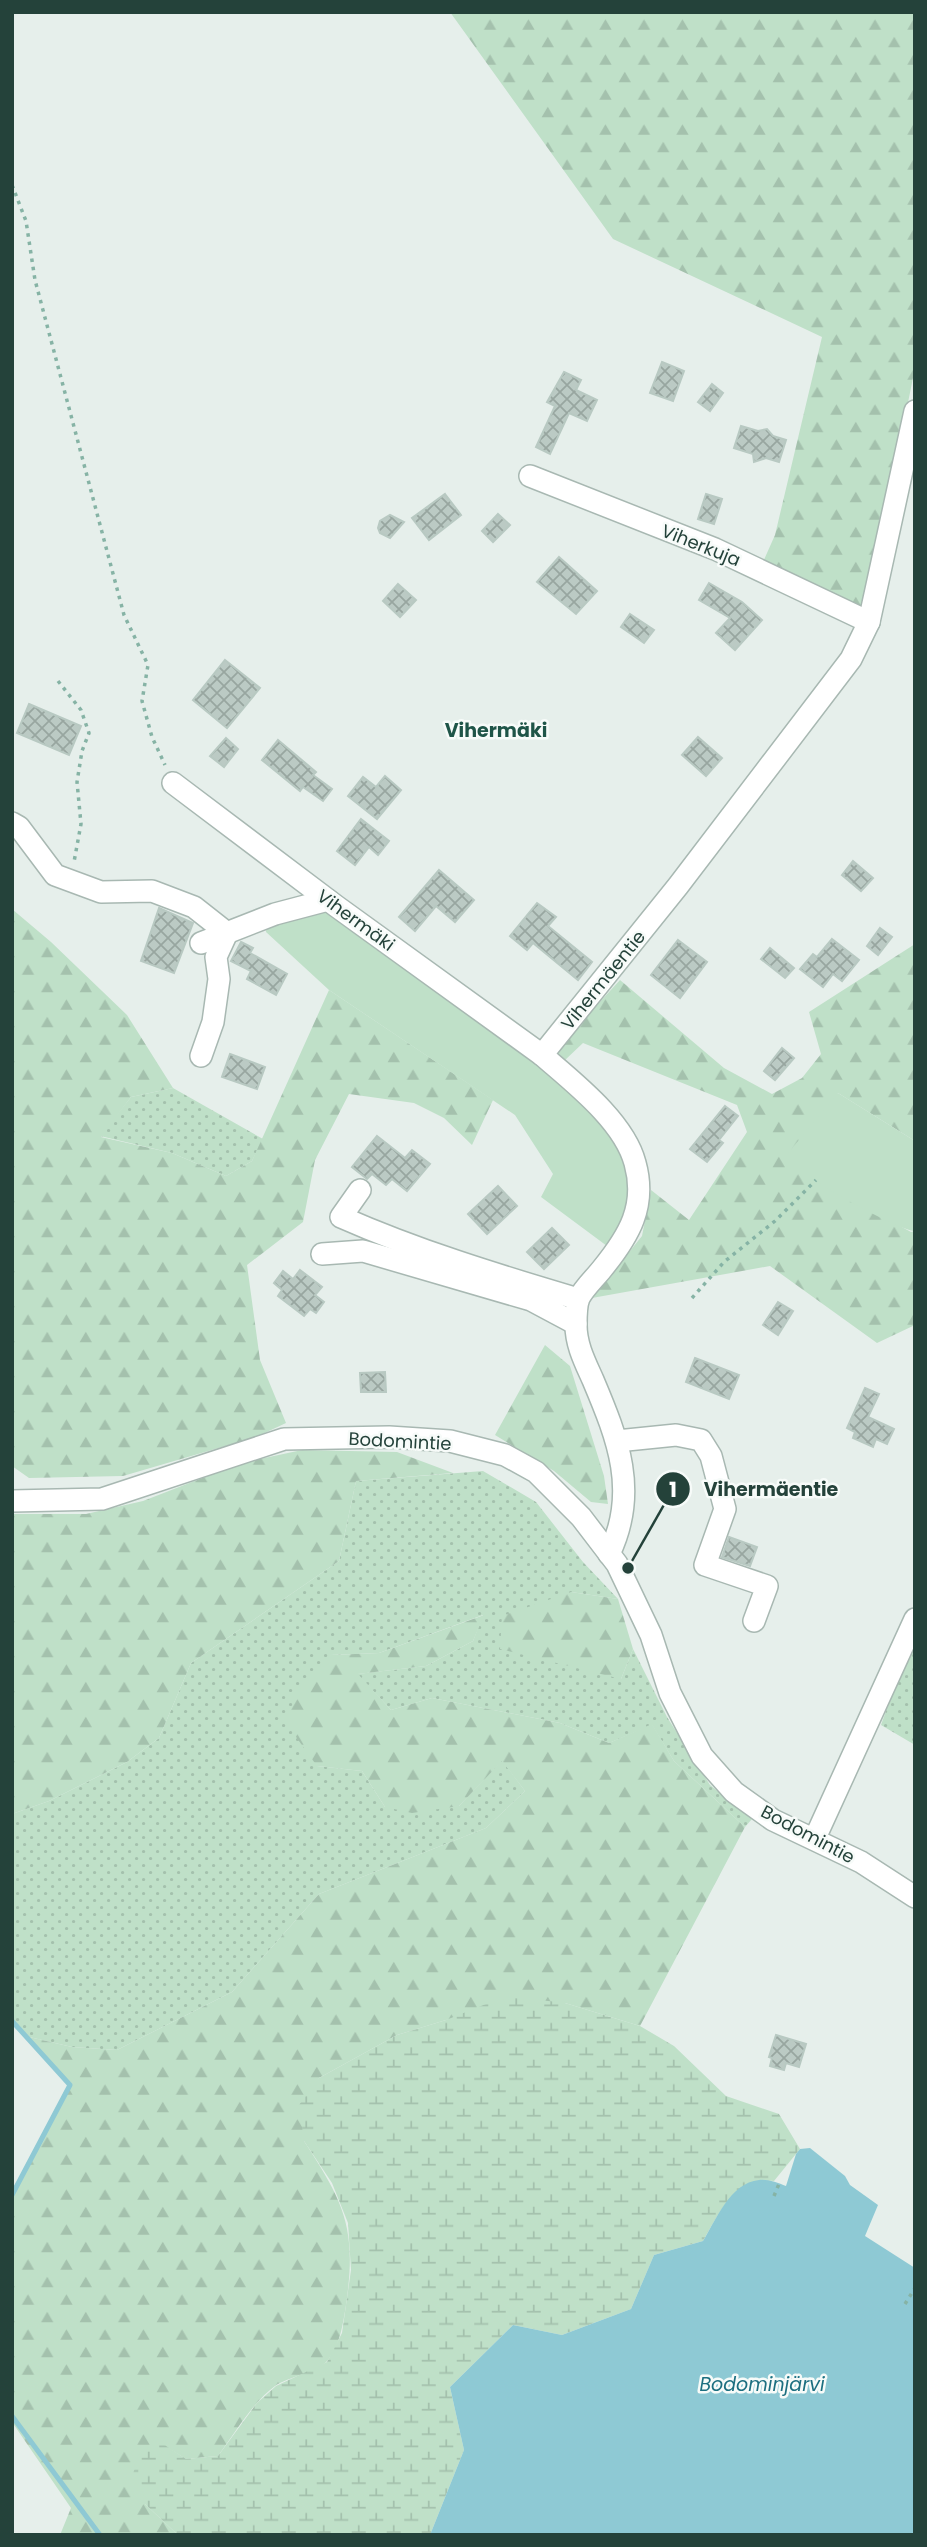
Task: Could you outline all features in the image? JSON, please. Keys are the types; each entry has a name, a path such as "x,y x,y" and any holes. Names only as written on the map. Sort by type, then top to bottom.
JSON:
{"street":[{"name":"Vihermäentie","path":"542,1055 678,886 850,659 869,622 915,411"},
{"name":"Viherkuja","path":"530,476 546,480 715,550 869,622"},
{"name":"Vihermäki","path":"173,783 328,900 542,1055"},
{"path":"12,823 19,827 55,875 101,892 152,891 194,907 227,933"},
{"path":"201,943 275,914 328,900"},
{"path":"201,1056 213,1022 219,979 216,957 227,933"},
{"path":"542,1055 589,1097 623,1136 635,1160 641,1189 635,1218 613,1255 578,1299 578,1344 617,1441 623,1466 624,1498 621,1522 609,1554"},
{"path":"360,1190 341,1217 398,1242 472,1268 578,1299"},
{"path":"322,1254 363,1251 531,1300 576,1324"},
{"path":"617,1441 676,1435 701,1440 711,1456 725,1509 705,1565 767,1586 754,1621"},
{"name":"Bodomintie","path":"12,1501 102,1499 284,1439 389,1437 450,1441 505,1455 536,1472 581,1517 617,1564 650,1635 670,1693 702,1756 734,1792 773,1820 861,1862 915,1897"},
{"path":"815,1838 915,1619"}],"path":[{"path":"12,185 26,221 36,281 124,615 148,665 142,701 152,737 173,783"},
{"path":"58,681 81,710 89,733 82,751 77,782 81,824 71,881"},
{"path":"692,1298 724,1262 775,1221 816,1180"},
{"path":"774,2197 779,2184"},
{"path":"905,2304 915,2288"}],"green space":[{"path":"450,12 915,12 915,368 866,610 763,562 775,535 822,337 613,239"},
{"path":"325,908 578,1095 613,1137 626,1159 634,1189 631,1216 607,1246 541,1197 553,1174 515,1115 329,990 266,932 267,921"},
{"path":"12,909 51,942 127,1015 173,1088 131,1097 101,1137 172,1153 226,1176 252,1161 329,990 493,1100 472,1145 444,1118 414,1103 349,1094 315,1160 303,1222 247,1265 260,1360 286,1423 256,1437 123,1476 29,1478 12,1466"},
{"path":"915,944 915,1141 838,1093 812,1174 816,1180 911,1232 915,1231 915,1325 877,1343 770,1266 592,1298 642,1236 651,1190 689,1220 747,1132 737,1105 583,1043 564,1061 555,1051 620,980 724,1068 772,1094 802,1078 821,1054 809,1012"},
{"path":"173,1088 263,1139 252,1161 226,1176 172,1153 100,1136 131,1097"},
{"path":"838,1093 915,1141 915,1231 881,1218 835,1193 816,1180 788,1153"},
{"path":"545,1345 570,1366 604,1476 608,1504 591,1502 554,1471 495,1435"},
{"path":"302,1450 397,1452 453,1473 356,1481 339,1561 191,1663 159,1738 127,1762 49,1801 12,1814 12,1514 86,1514 143,1501 241,1463"},
{"path":"483,1471 536,1502 583,1562 618,1599 571,1592 621,1679 633,1649 667,1717 710,1785 752,1819 745,1827 674,1761 652,1725 609,1743 560,1723 432,1698 391,1710 357,1674 426,1666 473,1641 483,1615 379,1653 331,1655 317,1766 362,1771 385,1807 459,1806 502,1760 525,1791 486,1828 319,1894 232,1992 117,2050 72,2047 25,2036 12,2021 12,1814 49,1801 127,1762 159,1738 191,1663 339,1561 356,1481"},
{"path":"571,1592 618,1599 633,1649 621,1679 500,1649 502,1616"},
{"path":"484,1615 473,1641 426,1666 358,1674 391,1710 432,1698 560,1723 609,1743 652,1724 674,1761 745,1827 640,2026 565,2003 446,2020 397,2035 319,2078 304,2141 338,2201 348,2236 350,2256 344,2320 332,2354 317,2368 275,2386 267,2393 251,2410 218,2456 186,2459 163,2445 145,2504 178,2535 60,2535 71,2508 12,2422 12,2195 70,2085 25,2036 72,2047 117,2050 232,1992 319,1894 486,1828 525,1791 502,1761 459,1806 412,1813 385,1807 362,1771 317,1766 286,1723 299,1686 331,1655 379,1653"},
{"path":"915,1633 915,1745 881,1725"},
{"path":"506,1996 565,2003 640,2026 674,2046 726,2096 779,2114 800,2149 774,2181 760,2181 738,2191 722,2208 703,2241 654,2255 631,2309 562,2335 513,2325 450,2387 464,2450 430,2535 178,2535 145,2504 131,2480 141,2449 163,2444 186,2459 218,2456 257,2403 276,2386 327,2362 342,2333 351,2270 348,2223 332,2183 304,2141 299,2105 319,2078 397,2035 446,2020"}],"water":[{"name":"Bodominjärvi","path":"810,2148 845,2176 850,2185 878,2205 865,2236 915,2268 915,2535 430,2535 464,2450 450,2387 513,2325 562,2335 631,2309 654,2255 703,2241 732,2195 749,2183 766,2180 786,2186 796,2154 800,2149"}],"building":[{"path":"662,362 684,371 673,401 650,393"},
{"path":"564,372 581,380 576,390 597,400 587,421 569,413 550,454 536,447 555,406 547,402"},
{"path":"712,384 723,393 710,411 698,402"},
{"path":"741,426 758,431 767,429 773,436 786,440 779,462 766,458 754,462 753,454 734,448"},
{"path":"445,494 461,515 429,540 412,518"},
{"path":"706,494 722,499 714,524 698,519"},
{"path":"498,514 510,525 493,542 482,531"},
{"path":"390,515 404,522 390,538 380,533 378,528 380,521"},
{"path":"559,557 597,591 576,614 537,582"},
{"path":"709,583 742,602 762,620 735,650 716,633 730,618 699,600"},
{"path":"398,584 416,600 400,617 383,601"},
{"path":"630,614 654,630 644,643 621,627"},
{"path":"225,660 260,688 227,728 193,700"},
{"path":"29,704 81,726 69,755 17,733"},
{"path":"698,737 722,758 706,776 682,755"},
{"path":"226,738 238,749 224,767 210,756"},
{"path":"278,740 316,772 313,775 332,789 323,801 303,787 300,791 262,760"},
{"path":"385,776 401,790 377,819 348,796 363,777 376,787"},
{"path":"361,819 389,841 378,855 369,847 355,865 337,851"},
{"path":"853,861 873,878 861,891 842,875"},
{"path":"439,870 474,900 455,922 436,906 415,931 399,917"},
{"path":"537,903 556,917 548,926 592,962 578,980 533,943 527,950 510,936"},
{"path":"159,908 193,923 174,973 141,961"},
{"path":"880,928 892,937 878,955 867,946"},
{"path":"832,939 859,960 842,981 833,974 823,987 800,969 813,954 817,957"},
{"path":"678,940 707,962 680,998 651,975"},
{"path":"241,942 253,948 250,953 287,974 276,995 247,979 251,971 231,961"},
{"path":"770,948 794,968 785,978 761,959"},
{"path":"782,1048 794,1058 775,1080 764,1071"},
{"path":"230,1054 265,1067 257,1089 222,1077"},
{"path":"725,1106 738,1116 719,1140 723,1143 707,1162 690,1149"},
{"path":"377,1136 405,1158 412,1150 430,1164 407,1191 392,1179 386,1185 372,1174 367,1179 352,1167"},
{"path":"498,1186 517,1206 487,1234 468,1214"},
{"path":"552,1228 569,1245 544,1269 527,1252"},
{"path":"300,1270 322,1287 315,1295 324,1302 316,1313 310,1309 304,1316 278,1296 282,1290 274,1283 283,1271 293,1279"},
{"path":"778,1302 793,1311 778,1335 763,1325"},
{"path":"695,1358 739,1375 729,1399 686,1382"},
{"path":"385,1372 386,1392 361,1392 360,1373"},
{"path":"865,1388 879,1394 868,1417 894,1429 887,1444 876,1439 873,1447 853,1438 855,1432 847,1428"},
{"path":"729,1537 757,1547 750,1566 722,1557"},
{"path":"776,2035 806,2044 799,2067 786,2063 784,2070 770,2066 772,2058 769,2057"}],"waterway":[{"path":"12,2021 70,2085 12,2195"},
{"path":"12,2416 100,2535"}],"place":[{"name":"Vihermäentie","path":"628,1568"}],"district":[{"name":"Vihermäki","path":"496,730"}]}
